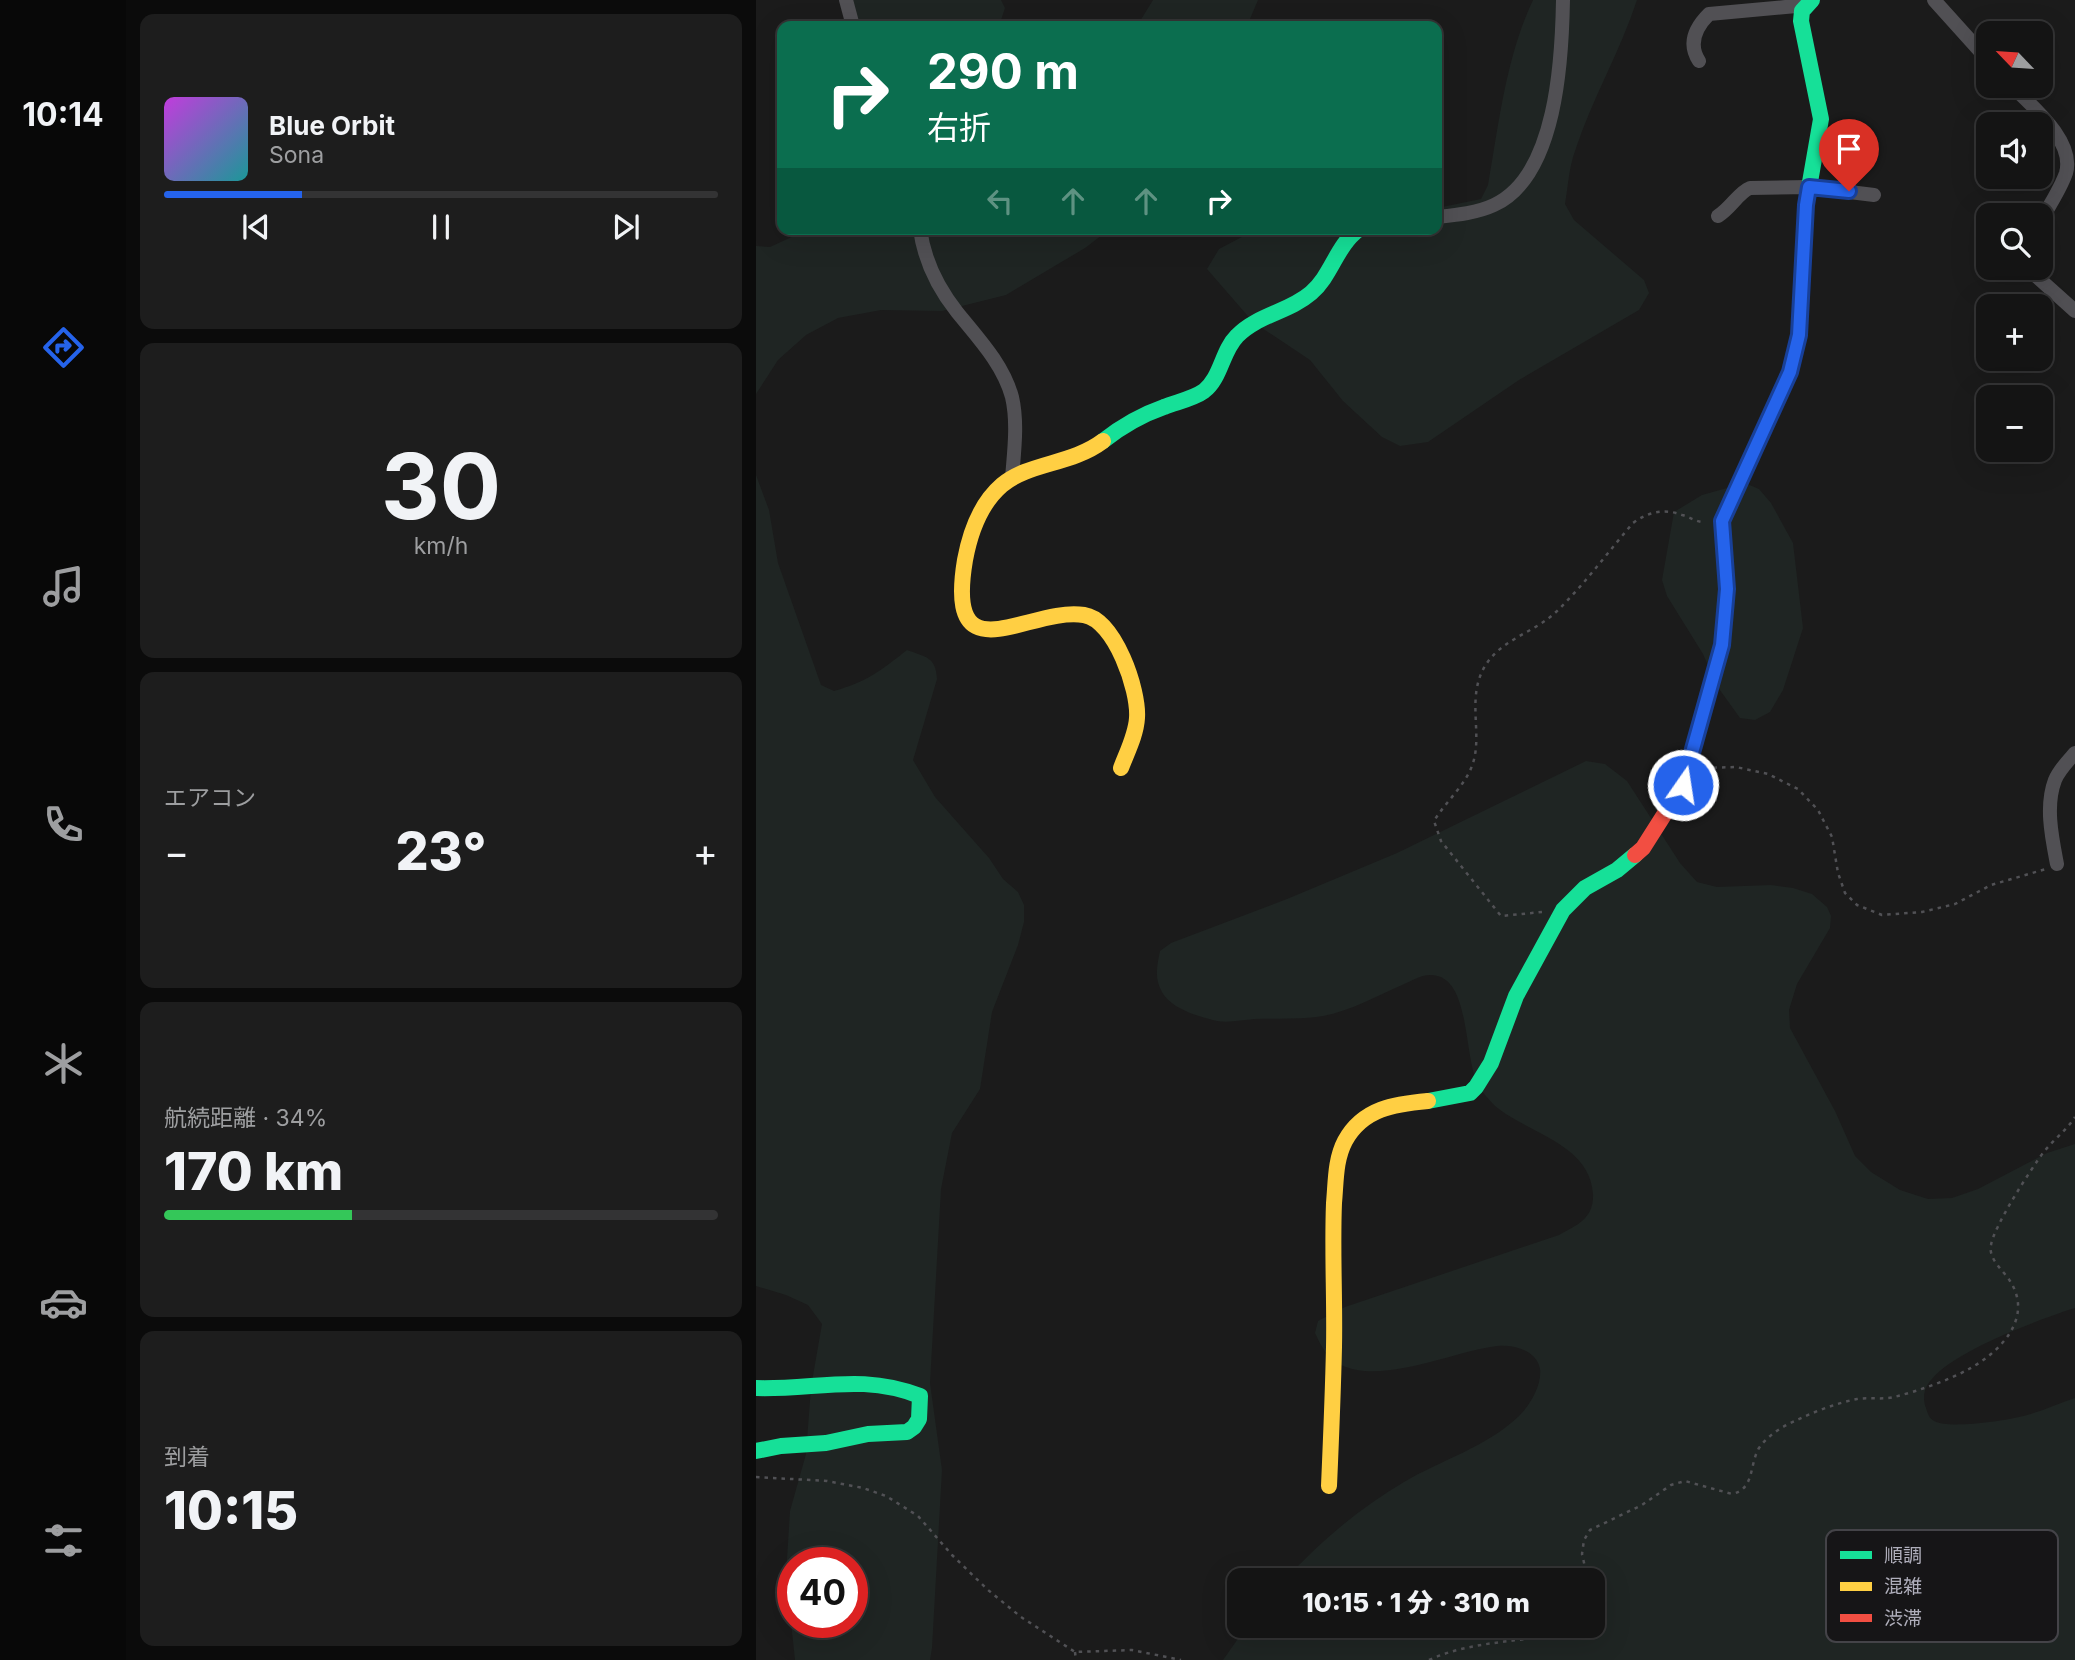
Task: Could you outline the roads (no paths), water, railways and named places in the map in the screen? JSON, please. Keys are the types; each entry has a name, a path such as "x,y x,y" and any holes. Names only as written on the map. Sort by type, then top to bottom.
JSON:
{"street":[{"path":"846,0 852,21"},
{"path":"1442,216 1494,205 1512,193 1530,171 1544,142 1556,93 1562,43 1563,0"},
{"path":"1934,0 1976,47"},
{"path":"1699,61 1693,52 1692,43 1702,21 1709,14 1810,3"},
{"path":"1329,1486 1334,1348 1333,1228 1338,1157 1346,1139 1361,1122 1378,1110 1394,1104 1447,1099 1470,1093 1476,1087 1491,1063 1516,996 1563,910 1585,888 1617,870 1643,848 1683,785 1722,645 1727,589 1722,521 1790,372 1799,335 1804,228 1821,119 1801,21 1802,11 1810,3"},
{"path":"2024,98 2064,142 2069,155 2067,172 2050,203"},
{"path":"1718,216 1730,209 1742,191 1750,188 1809,187 1874,195"},
{"path":"921,235 937,282 1006,379 1012,399 1015,438 1012,478"},
{"path":"1121,768 1134,731 1136,697 1123,656 1111,636 1088,615 1037,620 1008,630 984,630 968,619 962,607 964,567 969,541 983,509 1012,478 1078,456 1100,444 1128,423 1204,391 1228,345 1256,320 1293,305 1315,290 1350,235"},
{"path":"2040,280 2075,311"},
{"path":"2057,864 2052,837 2052,793 2055,779 2075,753"},
{"path":"756,1388 809,1388 857,1381 892,1384 920,1396 923,1404 917,1423 912,1430 904,1433 865,1434 822,1444 791,1443 756,1451"}]}
